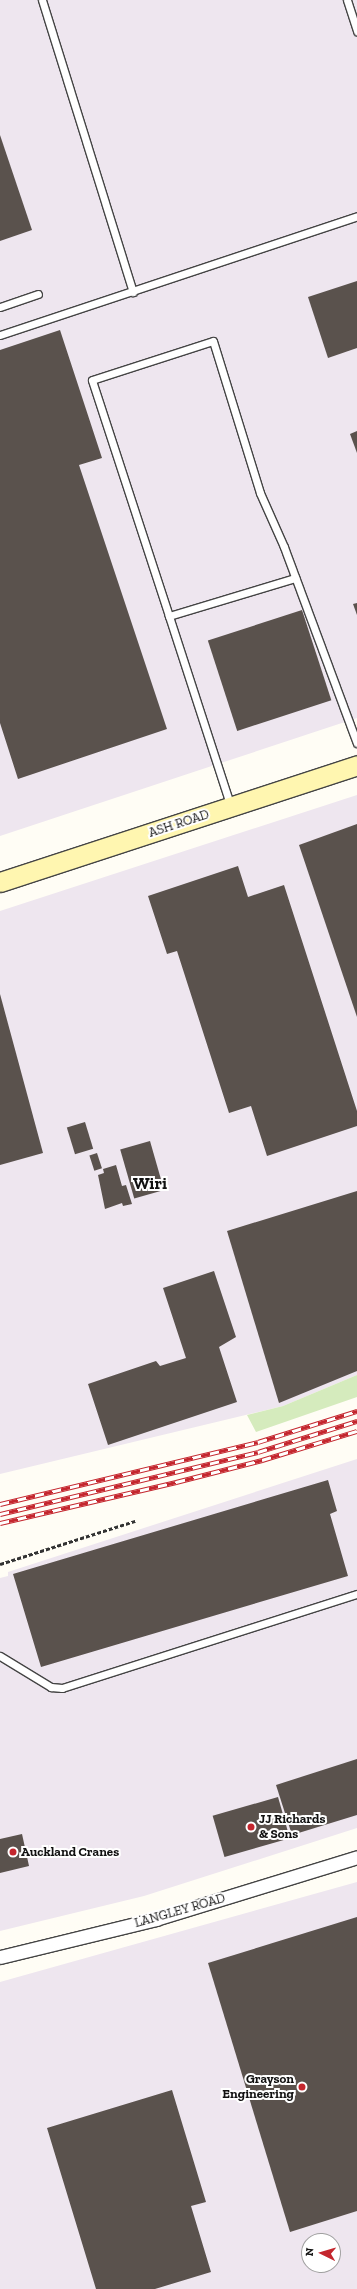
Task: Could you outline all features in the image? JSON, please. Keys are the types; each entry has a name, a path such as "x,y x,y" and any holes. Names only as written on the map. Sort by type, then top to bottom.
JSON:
{"main road":[{"name":"ASH ROAD","path":"0,882 357,765"}],"street":[{"name":"LANGLEY ROAD","path":"0,1956 156,1918 357,1857"}],"lane":[{"path":"42,0 133,292"},
{"path":"347,0 357,31"},
{"path":"0,335 133,292 357,216"},
{"path":"0,307 38,294"},
{"path":"231,807 92,380 213,341 260,494 295,578 357,742"},
{"path":"169,616 295,578"},
{"path":"0,1656 51,1687 62,1688 357,1594"}],"path":[{"path":"0,1564 135,1521"}],"shaded area":[{"path":"0,0 357,0 357,718 0,836"},
{"path":"357,795 357,1375 283,1406 0,1474 0,911"},
{"path":"357,1459 357,1828 144,1896 0,1931 0,1578 8,1576 8,1572"},
{"path":"357,1882 357,2289 0,2289 0,1982"}],"green space":[{"path":"357,1375 357,1397 256,1432 247,1415 283,1406"}],"building":[{"path":"0,135 32,230 0,241"},
{"path":"357,281 357,348 328,358 308,297"},
{"path":"60,330 102,458 79,465 167,729 18,779 0,723 0,350"},
{"path":"357,431 357,453 350,434"},
{"path":"357,603 357,615 353,604"},
{"path":"302,610 331,700 237,731 208,641"},
{"path":"357,824 357,1017 299,845"},
{"path":"238,866 248,897 284,885 357,1111 357,1126 267,1156 251,1106 229,1113 177,951 167,954 148,896"},
{"path":"0,994 43,1153 0,1165"},
{"path":"85,1122 93,1149 75,1154 67,1128"},
{"path":"150,1141 164,1190 134,1199 120,1150"},
{"path":"97,1153 102,1168 94,1171 89,1155"},
{"path":"116,1165 122,1186 126,1185 132,1204 123,1206 122,1203 105,1209 98,1175 104,1173 103,1169"},
{"path":"357,1191 357,1371 279,1403 227,1231"},
{"path":"214,1271 236,1337 219,1347 237,1402 108,1445 88,1384 156,1361 160,1366 186,1358 163,1288"},
{"path":"328,1480 337,1511 330,1514 348,1576 41,1667 13,1574"},
{"path":"357,1759 357,1815 292,1835 276,1785"},
{"name":"JJ Richards & Sons","path":"278,1797 290,1838 224,1857 213,1816"},
{"name":"Auckland Cranes","path":"22,1834 29,1866 0,1873 0,1839"},
{"name":"Grayson Engineering","path":"357,1917 357,2211 290,2232 208,1963"},
{"path":"172,2090 206,2202 191,2206 211,2272 155,2289 96,2289 47,2128"}],"railway":[{"path":"0,1504 258,1442 357,1411"},
{"path":"0,1514 258,1452 357,1421"},
{"path":"0,1523 176,1482 262,1460 357,1431"}],"place":[{"name":"JJ Richards & Sons","path":"251,1827"},
{"name":"Auckland Cranes","path":"13,1852"},
{"name":"Grayson Engineering","path":"302,2087"}],"district":[{"name":"Wiri","path":"150,1184"}]}
